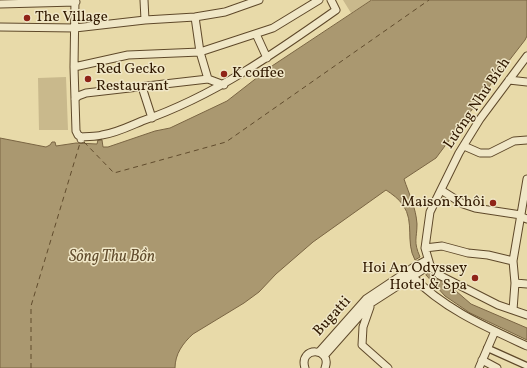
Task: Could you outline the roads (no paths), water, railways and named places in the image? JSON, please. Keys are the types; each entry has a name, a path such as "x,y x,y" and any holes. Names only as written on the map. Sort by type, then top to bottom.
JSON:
{"street":[{"path":"144,0 145,20"},
{"path":"0,27 75,28 145,20 195,17 225,12 260,0"},
{"path":"74,67 128,55 200,52 273,28 319,0"},
{"path":"0,4 75,1 74,67 76,131 81,138 103,135 152,118 224,85 267,58 336,10 330,0"},
{"path":"195,17 200,52 208,79"},
{"path":"256,34 267,58"},
{"name":"Lương Như Bích","path":"429,263 425,248 430,212 435,199 459,153 480,119 527,56"},
{"path":"75,99 86,93 208,79 224,85"},
{"path":"509,80 527,82"},
{"path":"142,87 152,118"},
{"path":"464,146 480,153 490,153 514,141 527,140"},
{"path":"513,310 515,283 513,261 524,217 527,179"},
{"path":"441,190 463,204 476,208 524,217"},
{"path":"425,248 442,246 513,261"},
{"path":"321,354 371,303 429,263 439,275 498,305 527,315"},
{"name":"Bugatti","path":"321,354 366,298 414,267 429,263"},
{"path":"412,276 433,295 463,316 527,346"},
{"path":"515,283 527,284"},
{"path":"371,303 363,327 362,345 388,368"},
{"path":"479,368 495,331"},
{"path":"487,348 527,366"},
{"path":"305,368 304,364 306,357 312,352 321,354 327,362 325,368"},
{"path":"482,360 497,368"}],"water":[{"name":"Sông Thu Bồn","path":"372,0 527,0 527,36 525,40 436,158 404,179 415,212 417,224 416,243 420,257 415,260 412,253 409,218 407,212 400,201 386,190 313,242 276,274 259,292 244,303 193,334 180,349 176,358 175,368 0,368 0,138 46,147 52,142 55,142 56,146 76,143 97,144 98,140 102,140 103,147 108,147 155,131 170,128 227,101 272,66"},
{"path":"433,271 471,304 527,328 527,340 470,313 445,296 426,275"}],"place":[{"name":"The Village","path":"27,18"},
{"name":"K coffee","path":"224,74"},
{"name":"Red Gecko Restaurant","path":"88,79"},
{"name":"Maison Khôi","path":"493,203"},
{"name":"Hoi An Odyssey Hotel & Spa","path":"475,278"}]}
